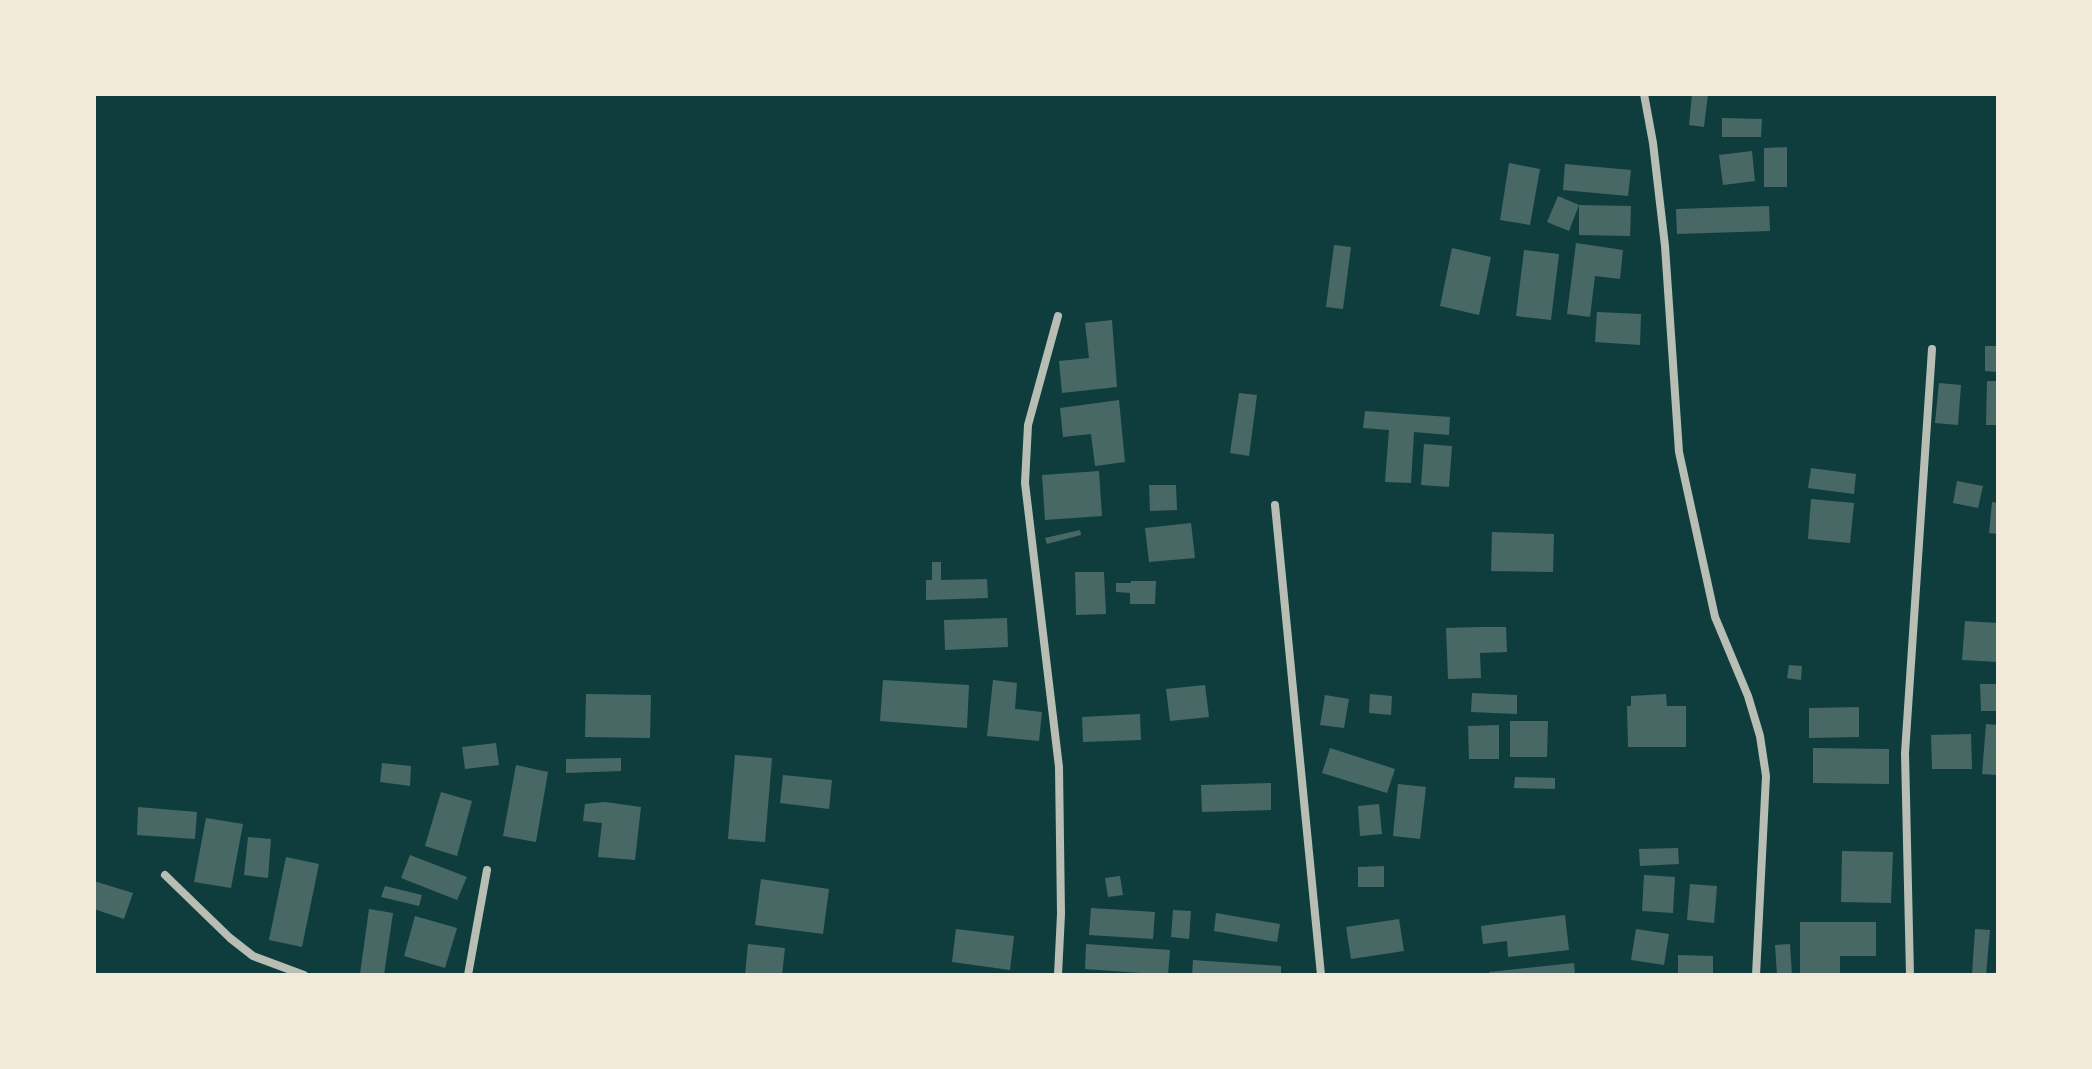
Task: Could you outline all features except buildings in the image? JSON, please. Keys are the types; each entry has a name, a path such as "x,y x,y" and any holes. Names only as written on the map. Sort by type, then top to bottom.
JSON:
{"street":[{"path":"1644,94 1665,246 1679,452 1715,617 1748,696 1760,736 1766,776 1756,975"},
{"path":"1058,316 1028,425 1025,483 1059,767 1061,914 1058,975"},
{"path":"1910,975 1905,753 1932,349"},
{"path":"1275,505 1321,975"},
{"path":"468,975 487,870"},
{"path":"165,875 253,956 304,975"}]}
